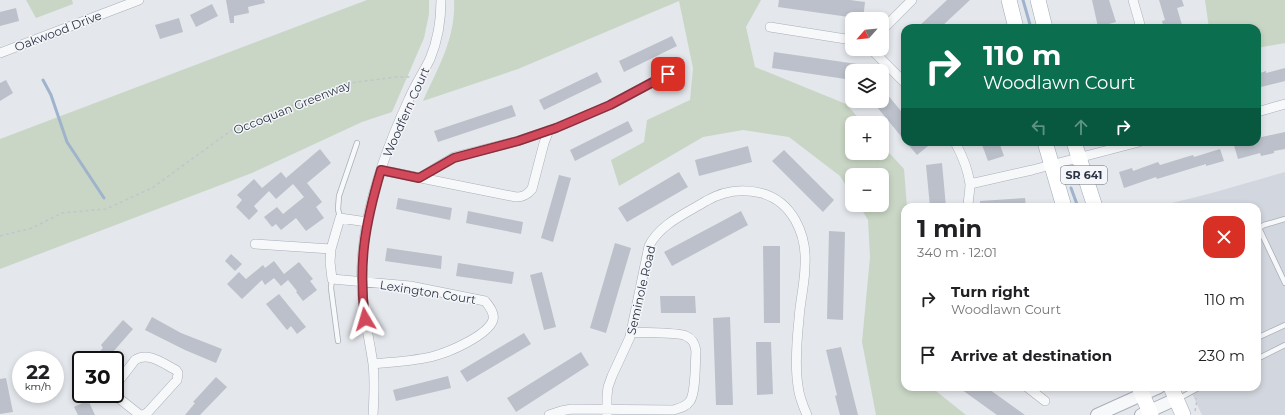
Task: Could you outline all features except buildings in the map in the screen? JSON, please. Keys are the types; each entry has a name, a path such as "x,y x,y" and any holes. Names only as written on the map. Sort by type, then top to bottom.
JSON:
{"main road":[{"path":"1009,0 1015,24"},
{"path":"1038,0 1044,24"},
{"name":"SR 641","path":"1046,146 1063,203"},
{"name":"SR 641","path":"1075,146 1094,203"},
{"path":"1140,391 1147,414"},
{"path":"1174,393 1189,415"}],"street":[{"name":"Oakwood Drive","path":"0,53 139,0"},
{"name":"Woodfern Court","path":"373,415 373,364 365,319 362,282 363,254 367,222 381,170 394,134 430,58 438,35 442,0"},
{"path":"889,23 912,0"},
{"path":"1133,0 1140,24"},
{"path":"770,27 845,39"},
{"path":"878,56 901,80"},
{"path":"419,178 454,158 518,141 610,105 668,74"},
{"path":"1261,111 1285,104"},
{"path":"381,170 522,197 528,194 532,189 544,143 549,130"},
{"path":"957,146 968,174 970,184 968,203"},
{"path":"970,184 1124,146"},
{"name":"Seminole Road","path":"607,412 608,387 632,332 649,246 654,237 660,230 712,197 744,190 764,194 783,204 797,222 802,236 806,264 799,319 797,352 798,386 807,415"},
{"path":"362,282 332,279 330,262 331,249 340,218 367,222"},
{"path":"255,244 331,249"},
{"name":"Lexington Court","path":"362,282 410,286 485,301 490,306 493,320 486,330 464,344 447,352 432,357 373,364"},
{"path":"549,415 561,410 572,409 607,412 673,410 681,408 686,404 693,394 696,351 692,340 683,334 632,332"},
{"path":"124,374 139,357 148,357 176,370 179,377 148,412 142,415 124,402"},
{"path":"1032,391 1045,401"},
{"path":"1097,415 1140,391"},
{"path":"1147,414 1174,393"}],"lane":[{"path":"340,218 338,209 339,196 357,143"},
{"path":"1261,227 1285,219"},
{"path":"1261,232 1285,283"},
{"path":"332,279 338,341"},
{"path":"1261,336 1285,325"},
{"path":"1261,357 1285,345"}],"path":[{"name":"Occoquan Greenway","path":"0,236 32,228 62,213 106,209 152,188 236,127 350,83 396,77 420,77"},
{"path":"1189,415 1196,399"}],"shaded area":[{"path":"1285,172 1285,415 1202,415 1191,391 1261,391 1261,203 1172,203"}],"green space":[{"path":"26,0 72,0 73,4 36,18"},
{"path":"367,0 429,0 429,14 424,38 392,112 362,122 252,173 0,269 0,139"},
{"path":"454,0 761,0 746,27 755,67 845,104 845,108 850,108 857,116 845,116 845,160 889,160 889,153 904,169 907,203 901,203 901,391 936,391 966,415 876,415 862,342 870,257 868,220 863,212 889,212 889,168 845,168 845,184 840,176 789,137 743,130 703,137 619,186 611,160 644,142 647,120 690,100 693,68 679,1 518,69 423,101 440,65 452,27"},
{"path":"1205,0 1285,0 1285,43 1261,47 1261,24 1208,24"}],"waterway":[{"path":"1023,0 1030,24"},
{"path":"43,80 51,95 67,142 104,198"},
{"path":"1071,188 1077,203"}],"route":[{"path":"365,319 362,282 364,241 372,199 381,170 419,178 441,164 454,158 518,141 556,128 610,105 668,74"}]}
